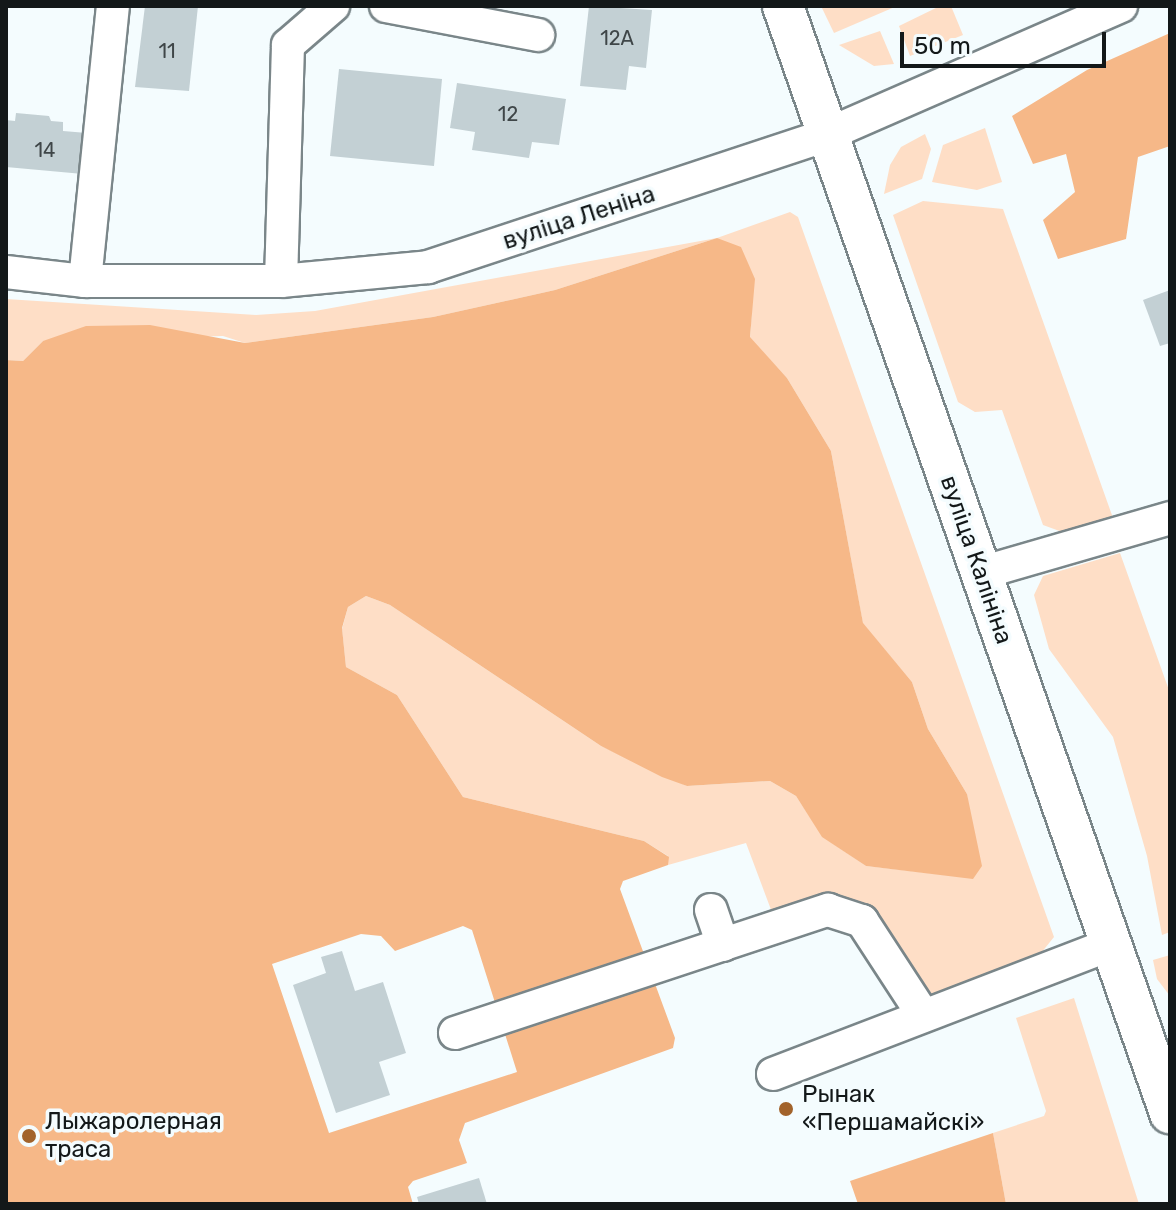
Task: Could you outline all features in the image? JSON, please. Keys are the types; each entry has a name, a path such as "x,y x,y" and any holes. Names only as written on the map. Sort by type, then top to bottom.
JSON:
{"main road":[{"name":"вуліца Калініна","path":"783,6 1109,945 1157,1040 1170,1113"}],"street":[{"path":"85,281 113,6"},
{"path":"281,281 288,45 333,6"},
{"path":"386,6 538,35"},
{"name":"вуліца Леніна","path":"6,272 85,281 281,281 428,267 826,135 1121,6"},
{"path":"981,573 1170,518"},
{"path":"711,910 723,945"},
{"path":"455,1033 828,910 862,921 924,1016"},
{"path":"773,1074 1109,945"}],"shaded area":[{"path":"821,6 897,6 834,33"},
{"path":"940,6 951,6 963,35 910,56 899,26"},
{"path":"880,31 894,64 874,66 839,45"},
{"path":"1170,33 1170,146 1138,157 1126,239 1058,259 1043,220 1075,192 1066,154 1033,164 1012,116 1087,70"},
{"path":"985,128 1002,182 977,190 932,182 943,145"},
{"path":"925,134 931,149 922,179 884,194 890,165 901,147"},
{"path":"923,201 1003,209 1113,518 1065,533 1043,525 1002,410 975,412 958,402 893,215"},
{"path":"790,212 798,217 1054,937 1033,963 934,1002 870,912 773,915 746,843 668,865 668,856 644,841 463,797 397,695 346,667 342,629 348,607 366,596 390,605 601,746 687,786 770,781 796,796 823,837 866,866 973,878 967,794 928,729 912,682 863,624 831,451 787,378 750,338 752,309 717,238"},
{"path":"717,238 555,290 433,317 245,343 223,336 43,341 23,361 6,360 6,299 256,315 315,311"},
{"path":"717,238 741,247 755,279 750,337 787,378 831,451 863,623 912,682 928,729 967,794 982,866 973,879 866,866 822,837 796,796 770,781 687,786 662,777 601,746 390,605 366,596 348,607 342,628 346,667 397,695 463,797 644,841 669,857 668,865 623,881 620,889 675,1038 673,1048 465,1123 459,1140 467,1163 413,1181 408,1187 413,1204 6,1204 6,360 23,361 43,341 86,326 150,325 245,343 433,317 555,290","holes":["463,926 472,930 517,1072 329,1133 272,964 361,934 381,936 395,951"]},
{"path":"1120,553 1170,693 1170,932 1162,935 1147,856 1113,737 1049,649 1034,595 1043,576"},
{"path":"1170,955 1170,996 1157,979 1153,960"},
{"path":"1074,998 1139,1204 1006,1204 993,1133 1044,1116 1046,1111 1016,1018"},
{"path":"993,1133 1006,1204 858,1204 850,1181"}],"building":[{"path":"145,6 198,6 189,91 135,87"},
{"path":"589,6 652,10 646,68 629,66 626,90 580,86"},
{"path":"339,69 442,79 434,166 330,156"},
{"path":"457,83 566,99 559,145 532,142 529,158 472,150 475,132 450,128"},
{"path":"16,113 49,116 51,121 63,122 63,131 87,133 83,174 6,167 6,120 15,121"},
{"path":"1170,290 1170,343 1160,346 1143,300"},
{"path":"342,951 355,991 383,982 406,1053 379,1062 390,1095 336,1113 293,985 326,973 321,957"},
{"path":"479,1178 487,1204 419,1204 417,1197"}],"place":[{"name":"Рынак «Першамайскі»","path":"786,1109"},
{"name":"Лыжаролерная траса","path":"29,1136"}]}
